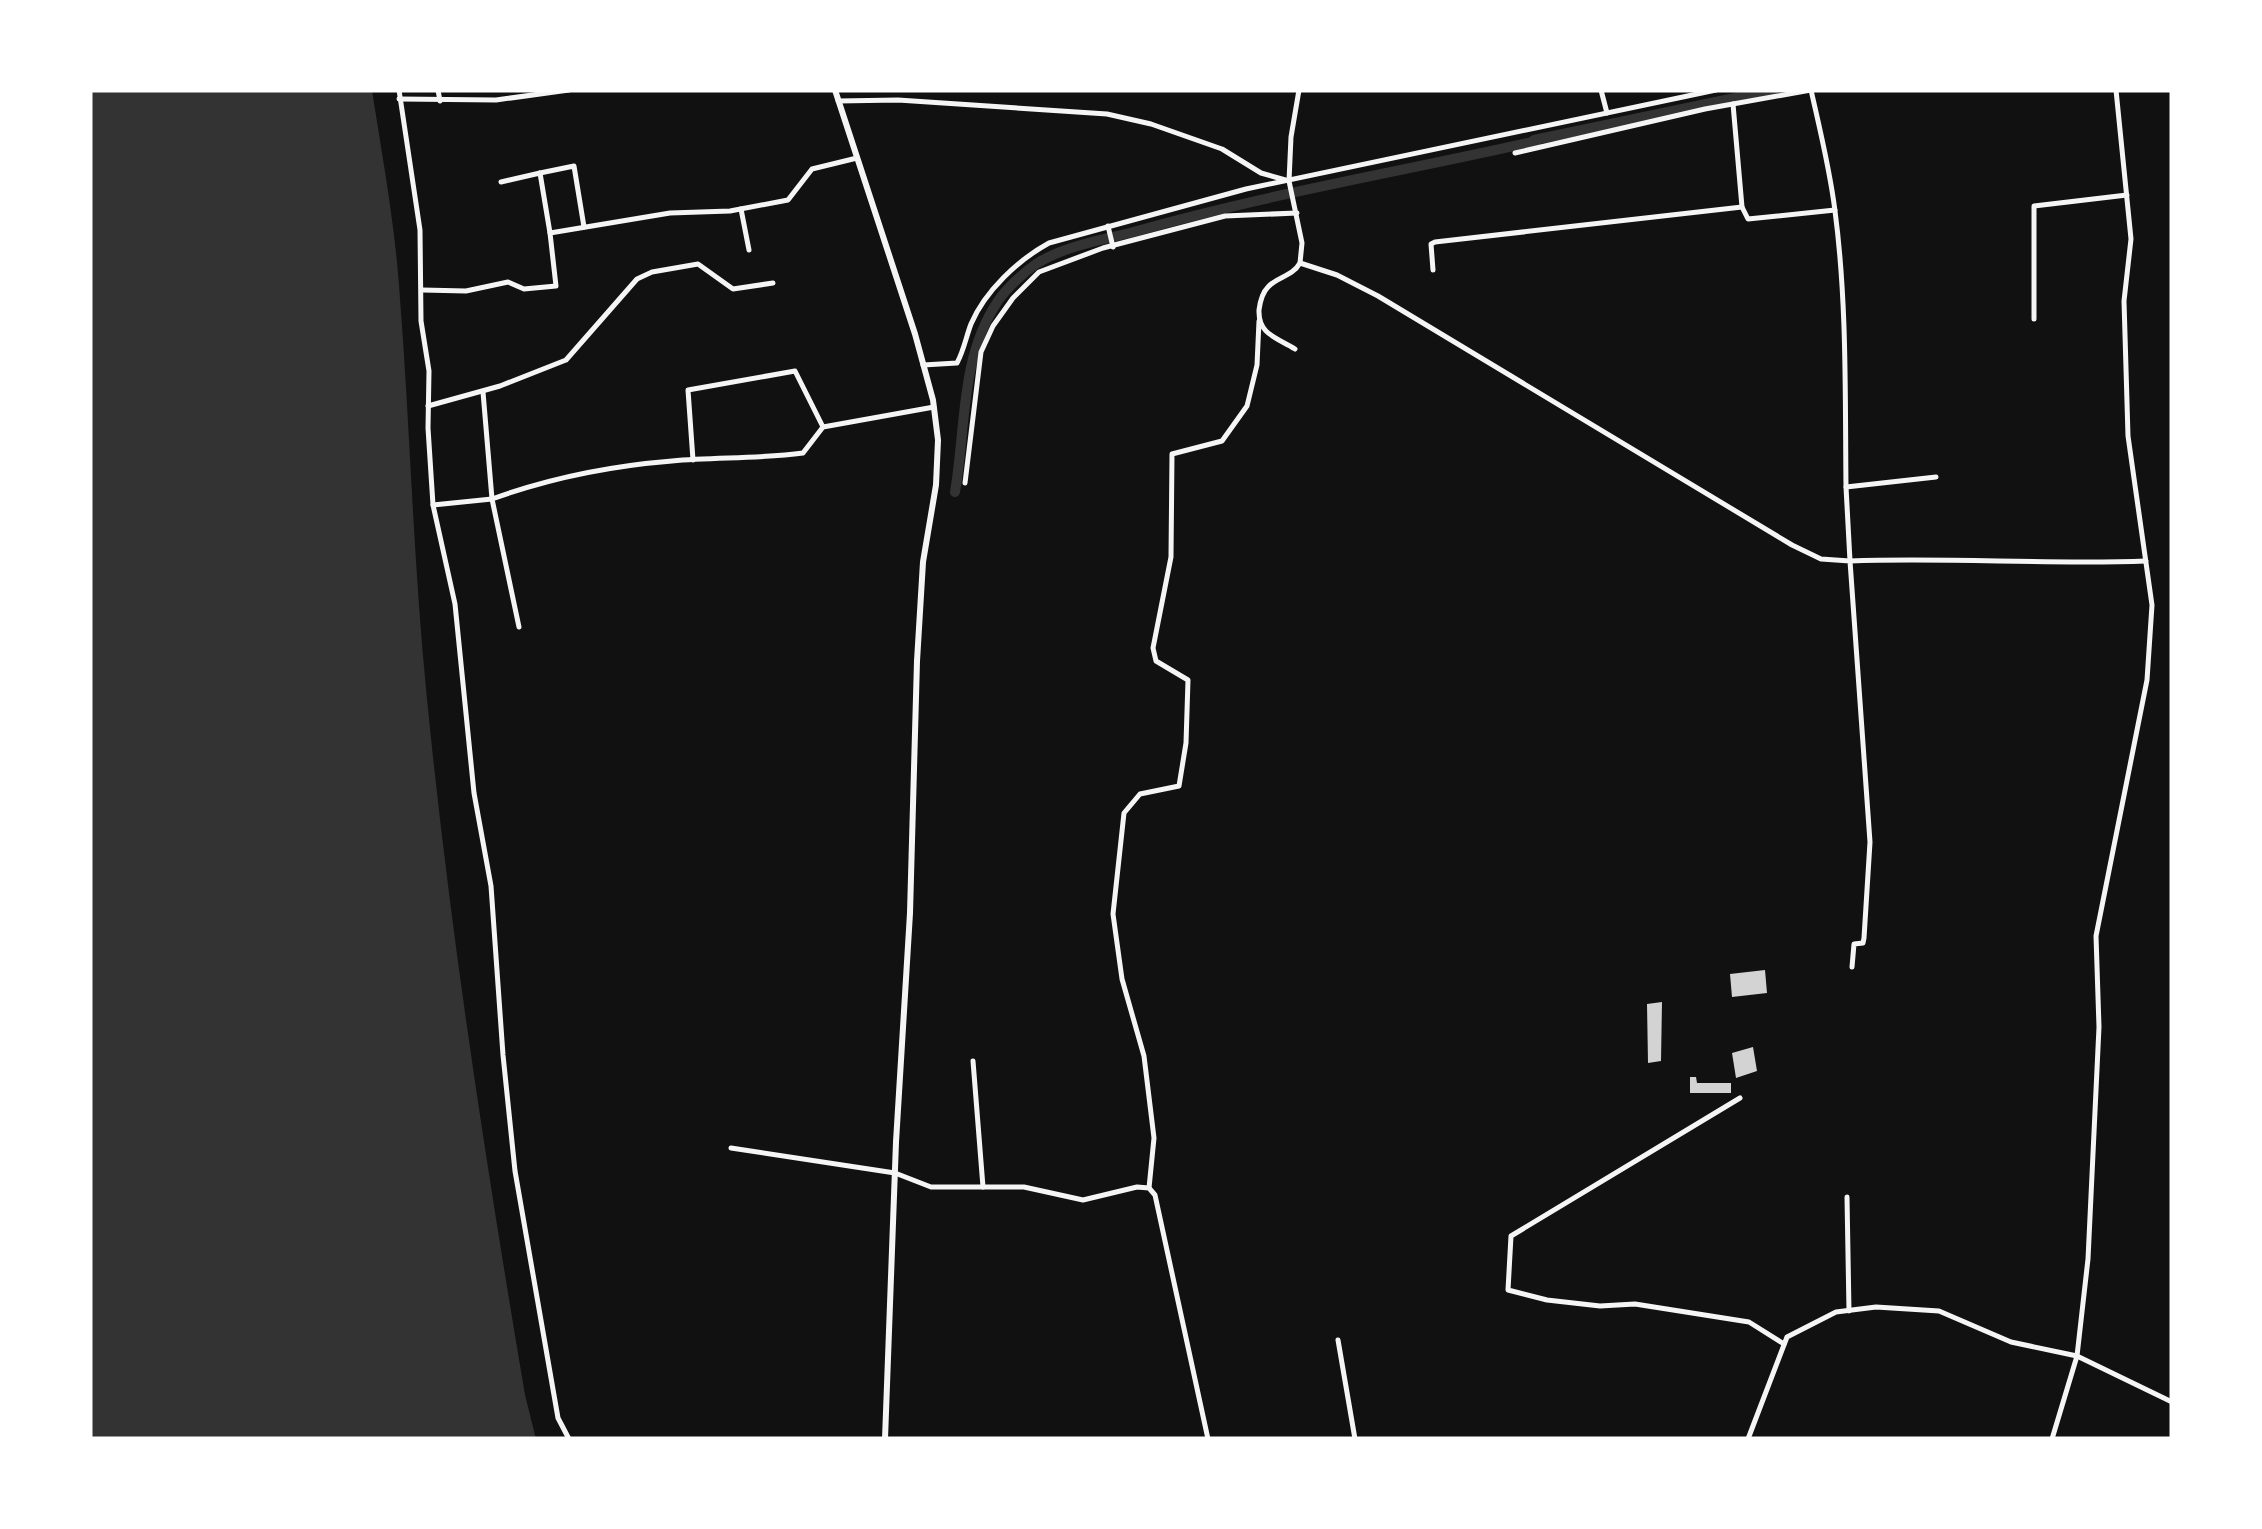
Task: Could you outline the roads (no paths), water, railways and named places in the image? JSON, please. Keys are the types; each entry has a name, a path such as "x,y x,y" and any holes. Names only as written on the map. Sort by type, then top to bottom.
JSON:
{"street":[{"path":"398,90 420,230 421,321 429,371 433,505 455,604 474,793 490,886 502,1055 521,1210 558,1418 569,1439"},
{"path":"438,90 440,101"},
{"path":"509,90 510,99"},
{"path":"399,99 510,99 568,90"},
{"path":"835,90 924,366 938,440 936,485 923,562 917,660 910,913 885,1439"},
{"path":"1148,1188 1154,1138 1144,1056 1122,979 1112,914 1124,812 1140,794 1179,786 1186,743 1188,680 1156,662 1153,648 1171,557 1172,454 1222,441 1247,406 1257,365 1260,299 1268,285 1294,274 1300,263 1302,243 1291,184 1290,137 1299,90"},
{"path":"1601,90 1607,114"},
{"path":"924,366 957,363 971,324 988,296 1025,256 1049,243 1109,230 1246,188 1291,184 1716,90"},
{"path":"1515,153 1811,90 1835,210 1844,317 1846,486 1870,842 1864,938 1863,943 1854,944 1852,967"},
{"path":"2052,1439 2077,1356 2088,1259 2098,1046 2096,936 2147,680 2152,604 2130,461 2124,301 2131,239 2116,90"},
{"path":"838,101 898,100 1107,114 1151,124 1222,149 1260,173 1291,184"},
{"path":"1734,104 1742,207 1748,219 1835,210"},
{"path":"550,233 670,213 741,209 788,200 812,170 857,158"},
{"path":"500,182 574,166 584,227"},
{"path":"422,290 466,290 508,282 524,289 556,286 540,174"},
{"path":"2034,319 2034,206 2127,194"},
{"path":"1433,270 1430,244 1435,242 1742,207"},
{"path":"741,209 749,250"},
{"path":"965,483 981,352 1012,298 1038,272 1076,256 1224,216 1297,213"},
{"path":"1109,230 1113,245"},
{"path":"1300,263 1337,275 1378,296 1821,559 1943,558 2067,564 2146,561"},
{"path":"428,406 482,392 566,360 638,278 652,272 698,264 734,289 772,284"},
{"path":"1259,322 1268,336 1295,350"},
{"path":"692,460 688,390 795,371 824,427"},
{"path":"482,392 492,499 519,628"},
{"path":"433,505 492,499 540,482 625,466 759,460 803,453 824,427 934,406"},
{"path":"1846,486 1936,477"},
{"path":"973,1061 983,1187"},
{"path":"1740,1098 1511,1236 1508,1290 1547,1300 1600,1306 1634,1304 1749,1322 1784,1344"},
{"path":"731,1148 895,1173 931,1187 1024,1187 1083,1200 1148,1188 1155,1195 1208,1439"},
{"path":"1848,1197 1849,1310"},
{"path":"1748,1439 1787,1338 1836,1312 1876,1307 1939,1311 2011,1342 2077,1356 2172,1402"},
{"path":"1338,1340 1355,1439"}],"waterway":[{"path":"1534,140 1773,90"},
{"path":"955,492 966,394 977,345 998,301 1036,264 1072,248 1186,218 1537,141"}]}
